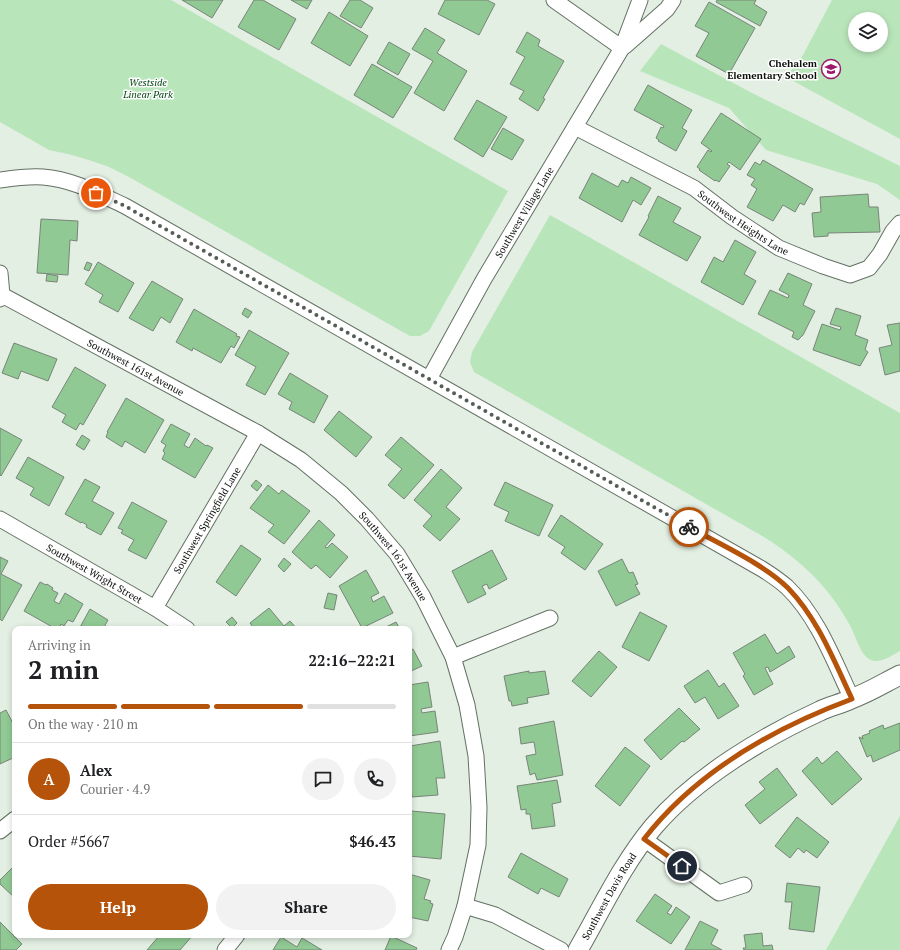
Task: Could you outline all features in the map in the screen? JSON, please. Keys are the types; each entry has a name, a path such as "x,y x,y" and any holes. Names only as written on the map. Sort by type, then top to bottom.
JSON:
{"street":[{"path":"554,0 622,48"},
{"name":"Southwest Village Lane","path":"429,379 484,279 622,48 640,0"},
{"name":"Southwest Village Lane","path":"622,48 667,9 673,0"},
{"name":"Southwest Heights Lane","path":"575,127 694,188 732,217 779,248 850,275 869,268 880,254 892,231 900,223"},
{"path":"0,180 30,177 54,178 82,186 125,206 748,560 787,588 802,605 825,641 852,699"},
{"path":"0,273 1,297"},
{"name":"Southwest 161st Avenue","path":"1,297 258,433 301,460 341,493 367,519 397,554 423,597 453,657 467,705 474,749 479,807 478,844 465,906 450,950"},
{"name":"Southwest Springfield Lane","path":"155,608 258,433"},
{"name":"Southwest Wright Street","path":"0,519 155,608 182,626"},
{"path":"453,657 550,618"},
{"name":"Southwest Davis Road","path":"578,950 622,872 644,839 668,811 732,759 769,736 821,711 852,699 900,675"},
{"path":"0,831 12,821"},
{"path":"644,839 720,893 744,885"},
{"path":"465,906 495,915 561,950"},
{"path":"225,950 235,938"}],"green space":[{"name":"Westside Linear Park","path":"0,0 171,0 508,191 429,331 420,336 410,336 129,177 109,167 89,160 49,150 0,122"},
{"path":"832,0 900,0 900,139 786,77 803,55"},
{"path":"661,44 750,92 900,166 900,200 877,184 766,150 729,108 640,71"},
{"path":"550,215 900,413 900,651 881,660 873,661 869,659 857,642 850,626 836,602 798,561 764,537 474,372 470,362 472,352"},
{"path":"900,816 900,950 826,950"}],"building":[{"path":"182,0 223,0 212,18"},
{"path":"254,0 263,0 296,19 279,50 238,27"},
{"path":"291,0 312,0 307,9"},
{"path":"350,0 360,0 373,8 361,28 340,16"},
{"path":"445,0 487,0 495,4 479,35 438,14"},
{"path":"717,0 756,0 754,4 767,12 760,26 716,2"},
{"path":"709,2 755,28 729,74 696,56 709,33 695,26"},
{"path":"329,12 368,36 350,66 311,43"},
{"path":"425,28 445,40 437,53 467,71 444,111 414,93 433,61 412,49"},
{"path":"527,32 540,40 538,46 564,61 543,98 545,99 538,111 519,99 524,91 510,84 525,57 516,52"},
{"path":"389,42 410,54 398,75 377,63"},
{"path":"372,64 412,87 393,118 354,95"},
{"path":"648,85 692,110 682,128 687,131 676,151 658,141 659,140 656,138 661,127 663,128 664,126 634,110"},
{"path":"477,100 507,117 483,157 454,139"},
{"path":"721,113 761,139 740,170 729,162 727,164 730,166 719,182 716,180 715,181 697,167 708,150 711,152 712,151 701,143"},
{"path":"503,128 524,140 512,160 491,149"},
{"path":"763,160 813,189 804,205 800,203 795,212 783,205 773,221 747,207 757,189 751,185 755,179 747,175 755,162 760,165"},
{"path":"592,173 618,187 622,180 628,183 631,177 651,188 641,205 633,200 622,222 579,198"},
{"path":"868,194 869,207 878,207 880,232 828,233 828,236 814,237 812,213 821,212 820,197"},
{"path":"658,196 681,208 673,222 701,237 687,261 639,235"},
{"path":"41,219 78,221 77,241 70,240 68,275 37,273"},
{"path":"735,240 756,252 744,274 756,281 743,305 701,282 714,257 723,262"},
{"path":"87,262 92,264 89,271 84,269"},
{"path":"98,262 134,283 118,312 99,302 103,295 85,284"},
{"path":"788,273 812,284 803,305 815,311 803,335 798,340 792,337 794,332 758,314 770,290 788,298 789,295 779,290"},
{"path":"47,274 58,276 57,282 46,281"},
{"path":"152,281 183,299 170,323 161,317 153,331 129,318"},
{"path":"245,308 252,312 248,318 242,314"},
{"path":"836,308 861,316 855,335 868,340 865,350 868,352 860,366 813,350 822,324 840,330 841,327 830,324"},
{"path":"194,309 237,334 236,336 240,337 234,348 231,346 221,363 193,348 192,351 176,342"},
{"path":"900,323 900,371 885,375 879,348 892,345 887,325"},
{"path":"249,330 289,353 265,395 246,385 256,367 235,355"},
{"path":"14,343 57,359 48,381 21,371 18,379 2,373"},
{"path":"75,367 106,385 83,425 80,423 76,430 62,422 66,415 52,407"},
{"path":"290,373 328,396 314,423 289,409 292,402 278,394"},
{"path":"126,398 164,420 145,453 125,441 122,447 106,437 107,432"},
{"path":"339,411 372,437 356,457 324,430"},
{"path":"171,424 190,434 184,445 189,448 195,438 206,446 207,445 213,448 195,478 162,459 165,453 163,451 166,445 161,442"},
{"path":"0,428 22,440 1,476 0,475"},
{"path":"82,435 90,440 84,450 76,445"},
{"path":"401,437 434,465 404,499 388,485 402,469 385,455"},
{"path":"28,457 64,477 49,506 30,495 34,488 16,478"},
{"path":"441,469 462,488 446,507 460,519 440,541 423,526 432,516 414,500"},
{"path":"85,479 100,487 92,501 114,513 101,535 86,527 87,525 82,522 81,523 65,514"},
{"path":"256,480 262,485 257,491 251,486"},
{"path":"505,482 553,505 539,536 505,521 509,512 494,505"},
{"path":"268,485 279,494 282,490 310,511 284,544 268,532 274,525 250,508"},
{"path":"132,502 167,521 146,559 128,550 134,540 121,533 123,530 118,528"},
{"path":"561,515 603,544 585,570 561,553 565,547 548,536"},
{"path":"319,520 335,535 325,547 327,548 332,543 348,557 330,578 316,565 311,569 292,552"},
{"path":"241,545 261,559 236,596 216,582"},
{"path":"492,550 507,579 489,589 487,584 482,586 486,594 468,603 452,571"},
{"path":"0,557 8,561 1,574 22,585 2,621 0,619"},
{"path":"284,558 291,564 284,572 278,566"},
{"path":"622,559 629,573 633,572 638,584 635,585 640,594 616,606 598,571"},
{"path":"366,570 379,593 371,597 373,602 384,596 393,613 366,626 361,626 339,586"},
{"path":"40,582 46,585 47,584 53,588 52,590 58,593 54,601 59,604 65,593 83,604 73,622 68,620 64,626 61,624 60,626 51,626 24,611"},
{"path":"328,593 337,595 334,610 324,608"},
{"path":"269,608 284,626 252,626 250,623"},
{"path":"90,609 108,620 105,626 81,626"},
{"path":"640,612 667,626 649,661 622,647"},
{"path":"232,617 237,623 234,626 230,626 226,622"},
{"path":"290,621 294,626 284,626"},
{"path":"396,622 398,626 388,626"},
{"path":"765,634 777,654 789,646 795,657 770,672 768,667 765,668 773,684 754,695 743,676 745,674 733,653"},
{"path":"412,650 422,666 412,671"},
{"path":"599,651 617,667 591,697 572,681"},
{"path":"708,670 719,687 724,683 739,706 718,719 705,697 695,703 684,686"},
{"path":"529,671 529,673 545,671 549,694 527,698 528,703 512,706 511,701 509,701 504,676"},
{"path":"428,682 432,707 421,709 422,713 435,711 438,732 412,736 412,685"},
{"path":"679,708 700,729 684,742 682,741 661,760 644,740"},
{"path":"6,710 12,721 12,758 0,764 0,713"},
{"path":"554,721 563,775 537,780 535,773 530,775 526,756 536,754 534,742 521,744 519,728"},
{"path":"900,723 900,750 873,762 871,755 867,757 859,737 863,739 862,736 870,733 869,731 883,725 884,729"},
{"path":"440,741 445,778 436,778 438,795 412,797 412,746"},
{"path":"625,747 650,766 620,806 595,786"},
{"path":"837,751 862,779 832,805 802,771 817,757 822,764"},
{"path":"777,768 797,795 760,824 745,805 765,789 759,782"},
{"path":"557,780 561,802 552,804 555,826 532,829 530,814 526,814 526,809 521,810 517,786"},
{"path":"412,811 445,814 441,859 412,856"},
{"path":"797,817 829,842 817,858 806,850 804,853 798,848 790,858 775,846"},
{"path":"521,853 568,879 559,897 541,888 538,894 508,877"},
{"path":"12,868 12,895 0,884 0,880"},
{"path":"412,875 430,880 424,899 431,901 430,903 433,904 428,921 412,918"},
{"path":"787,883 820,887 814,932 789,929 792,902 785,902"},
{"path":"655,894 672,906 667,913 671,915 676,907 690,917 671,944 636,921"},
{"path":"700,921 718,930 711,944 722,950 685,950"},
{"path":"0,922 12,934 12,938 16,938 22,944 16,950 0,950"},
{"path":"762,933 763,946 772,945 773,950 744,950 743,948 746,948 744,935"},
{"path":"157,938 190,938 180,950 147,950"},
{"path":"280,938 297,947 302,938 322,950 273,950"},
{"path":"390,938 395,938 417,948 416,950 385,950"}],"way so far":[{"path":"96,193 125,206 439,384 588,471 689,527"}],"place":[{"name":"Chehalem Elementary School","path":"831,69"}],"route":[{"path":"682,866 644,839 668,811 717,770 769,736 821,711 852,699 825,641 814,622 787,588 762,568 689,527"}]}
